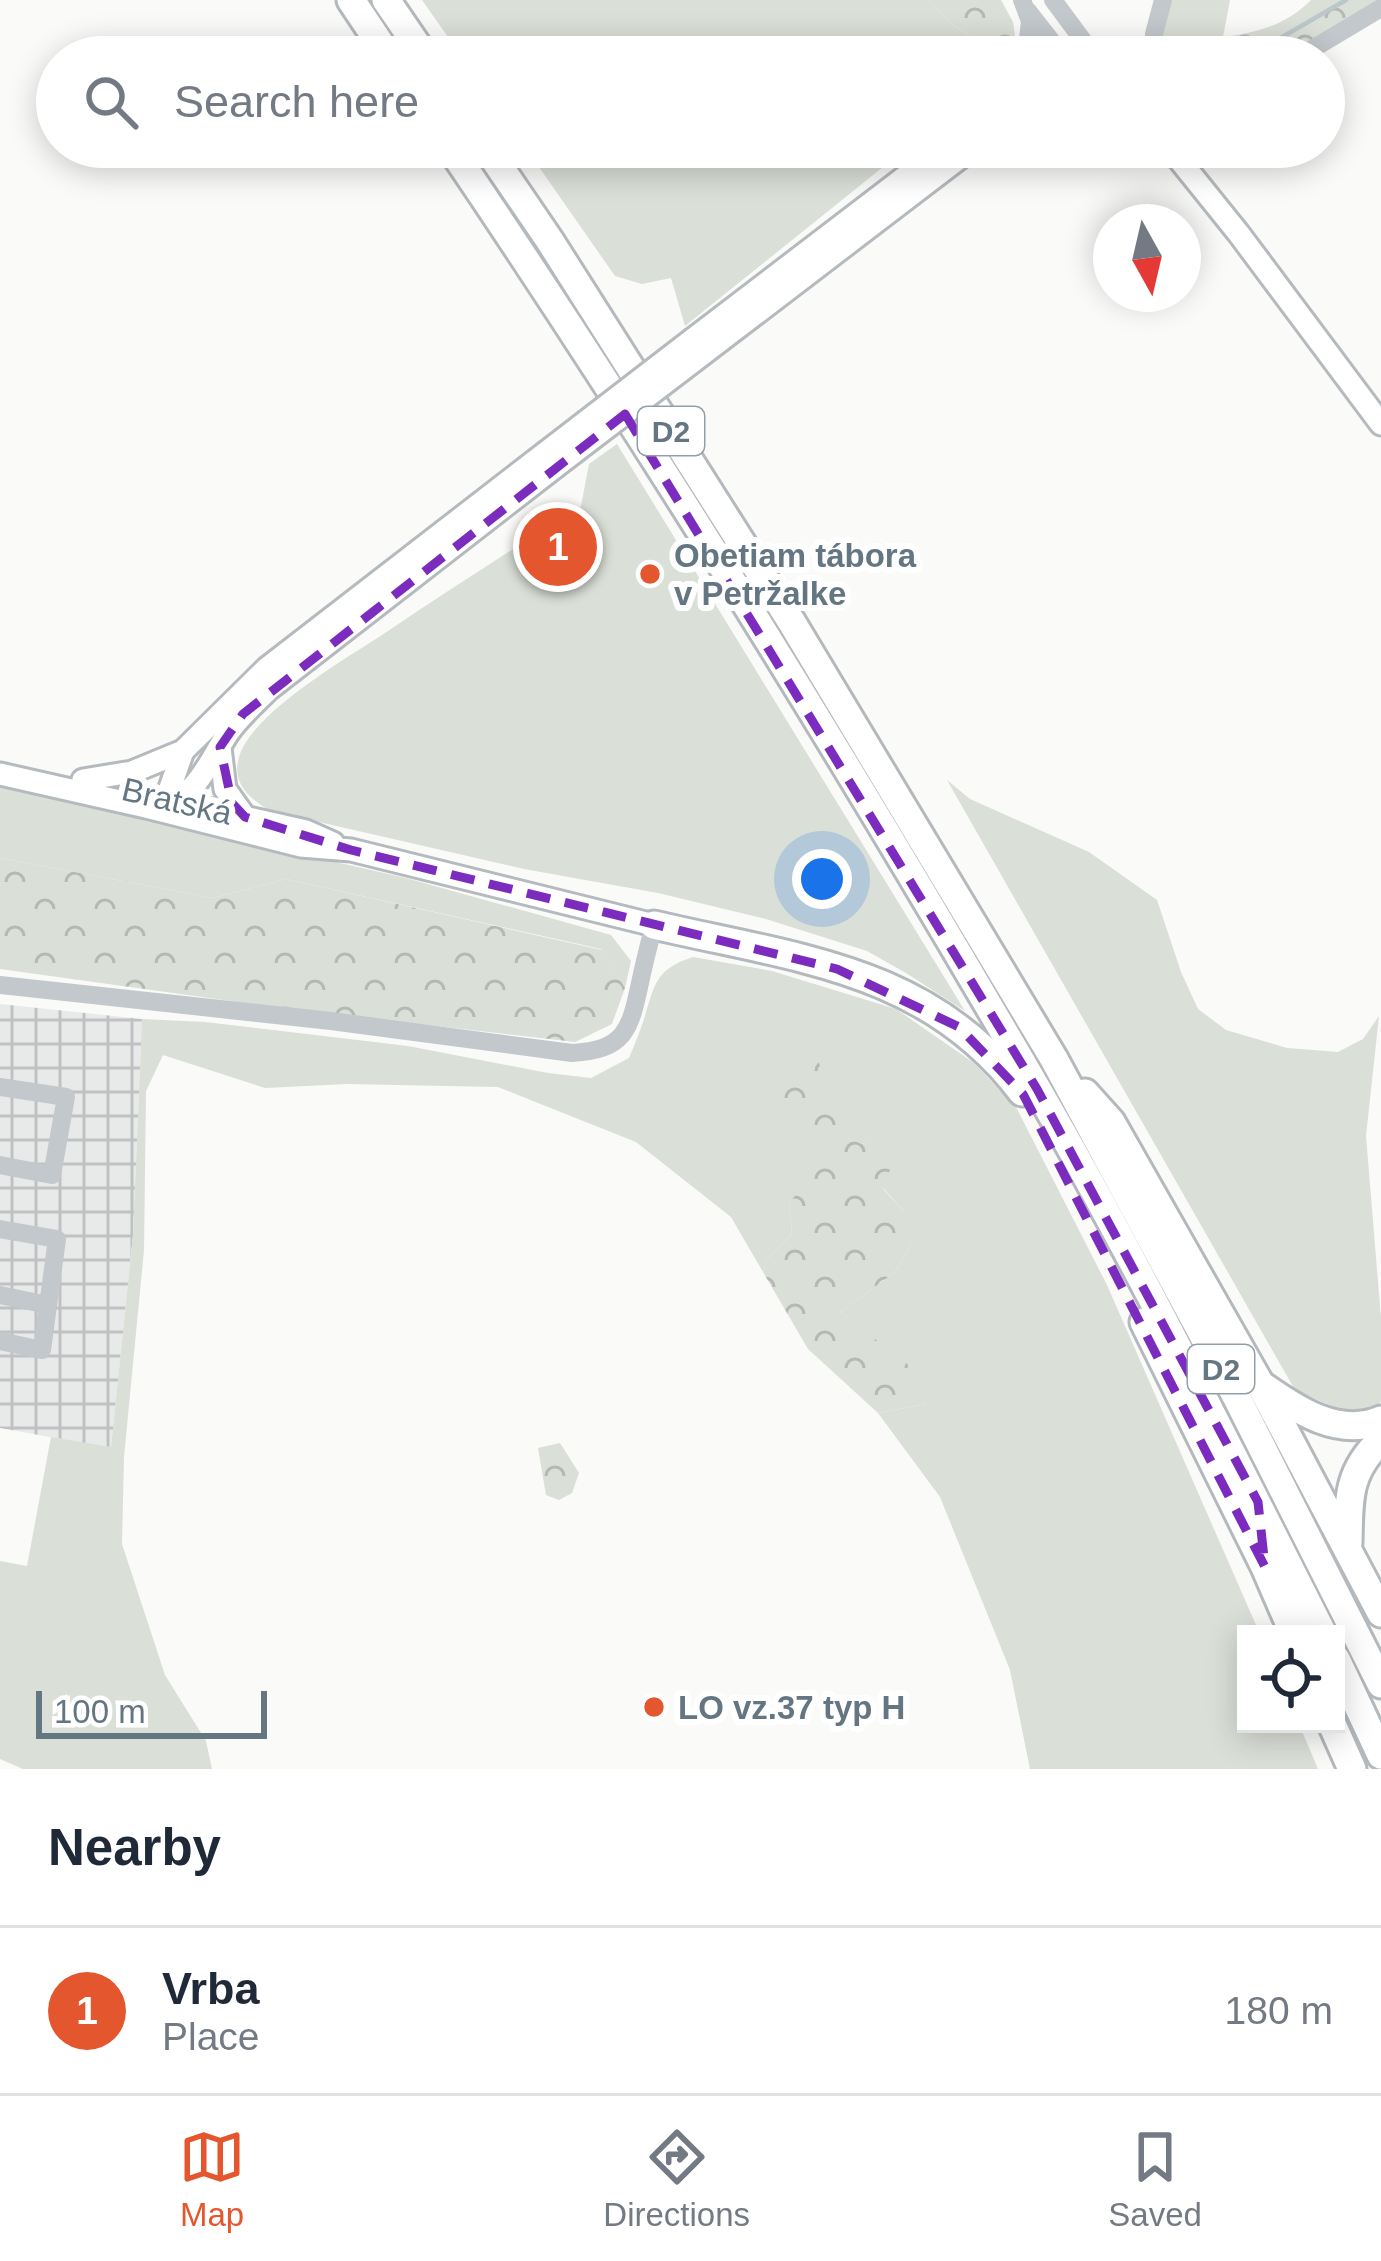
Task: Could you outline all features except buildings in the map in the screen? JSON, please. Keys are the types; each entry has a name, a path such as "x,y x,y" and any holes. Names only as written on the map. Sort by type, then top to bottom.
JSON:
{"highway":[{"path":"351,0 375,36"},
{"path":"386,0 411,36"},
{"name":"D2","path":"464,168 766,633 1026,1069 1133,1263 1319,1625"},
{"name":"D2","path":"500,168 791,621 1054,1059 1236,1396 1381,1684"},
{"path":"654,925 837,968 897,989 959,1027 1002,1066 1023,1094 1107,1250 1290,1625"},
{"path":"1054,1059 1111,1122 1260,1384 1381,1613"},
{"path":"1260,1384 1317,1419 1343,1425 1381,1420"},
{"path":"1348,1547 1351,1484 1360,1464 1381,1440"},
{"path":"1258,1502 1265,1567"},
{"path":"1345,1678 1381,1755"},
{"path":"1337,1733 1352,1769"}],"main road":[{"path":"698,347 918,168"},
{"path":"194,821 180,811 170,793 183,751 299,641 945,168"},
{"path":"1186,168 1381,424"},
{"path":"146,807 187,795 243,714 269,689 550,460"},
{"path":"220,747 225,789 245,817"},
{"path":"83,780 132,772 183,751"},
{"name":"Bratská","path":"0,761 306,831 350,850 654,925"},
{"name":"Bratská","path":"0,774 301,847 350,850"}],"street":[{"path":"1053,0 1079,36"},
{"path":"1154,36 1163,0"},
{"path":"1025,6 1030,36"},
{"path":"1025,6 1049,36"},
{"path":"1335,36 1381,8"},
{"path":"0,985 590,1052 616,1040 632,1022 654,925"},
{"path":"0,1087 66,1097 52,1175 0,1165"},
{"path":"0,1228 58,1240 42,1349 0,1341"},
{"path":"0,1295 48,1305"}],"highlighted area":[{"path":"625,414 1037,1089 1258,1502 1265,1567 1023,1094 959,1027 837,969 351,850 245,817 232,803 220,747 243,714"}],"shaded area":[{"path":"0,1004 142,1019 133,1235 111,1448 0,1428"}],"green space":[{"path":"422,0 927,0 970,36 447,36"},
{"path":"927,0 1001,0 1015,36 970,36"},
{"path":"1170,0 1230,0 1223,36 1158,36"},
{"path":"1311,0 1381,0 1329,36 1230,36 1273,25"},
{"path":"540,168 882,168 685,326 671,278 642,284 615,276"},
{"path":"617,444 965,1011 867,951 766,919 271,811 243,788 237,773 240,754 264,720 328,670 581,506 589,464"},
{"path":"947,780 970,799 1089,852 1157,900 1198,1009 1226,1030 1287,1048 1338,1052 1363,1039 1379,1016 1366,1136 1381,1318 1381,1401 1375,1409 1341,1410 1295,1390"},
{"path":"0,786 406,878 611,935 631,961 625,988 601,949 286,879 213,898 0,858"},
{"path":"0,858 213,898 286,879 602,950 625,988 612,1024 575,1042 0,969"},
{"path":"693,957 772,971 896,1009 974,1063 1017,1109 1107,1285 1256,1625 1237,1625 1237,1733 1303,1733 1318,1769 1030,1769 1010,1670 940,1497 878,1413 926,1404 877,1342 840,1312 894,1273 913,1242 904,1211 883,1188 883,1133 862,1144 847,1138 770,1082 822,1164 789,1203 792,1234 767,1259 763,1272 731,1217 636,1142 498,1087 347,1084 265,1088 163,1055 146,1091 144,1250 124,1457 122,1544 165,1675 206,1741 212,1769 23,1769 0,1759 0,1561 27,1566 51,1437 111,1447 133,1235 142,1019 408,1046 591,1078 629,1058 658,981"},
{"path":"813,1047 847,1138 862,1144 883,1132 891,1167 883,1189 904,1211 928,1206 937,1222 913,1242 894,1273 840,1312 925,1378 926,1404 878,1413 808,1349 763,1272 767,1259 792,1234 789,1203 821,1164 769,1082 788,1050"},
{"path":"560,1443 579,1473 572,1493 559,1500 546,1495 538,1448"}],"waterway":[{"path":"1284,36 1346,0"}],"place":[{"name":"Vrba","path":"558,547"},
{"name":"Obetiam tábora v Petržalke","path":"650,574"},
{"name":"LO vz.37 typ H","path":"654,1707"}]}
